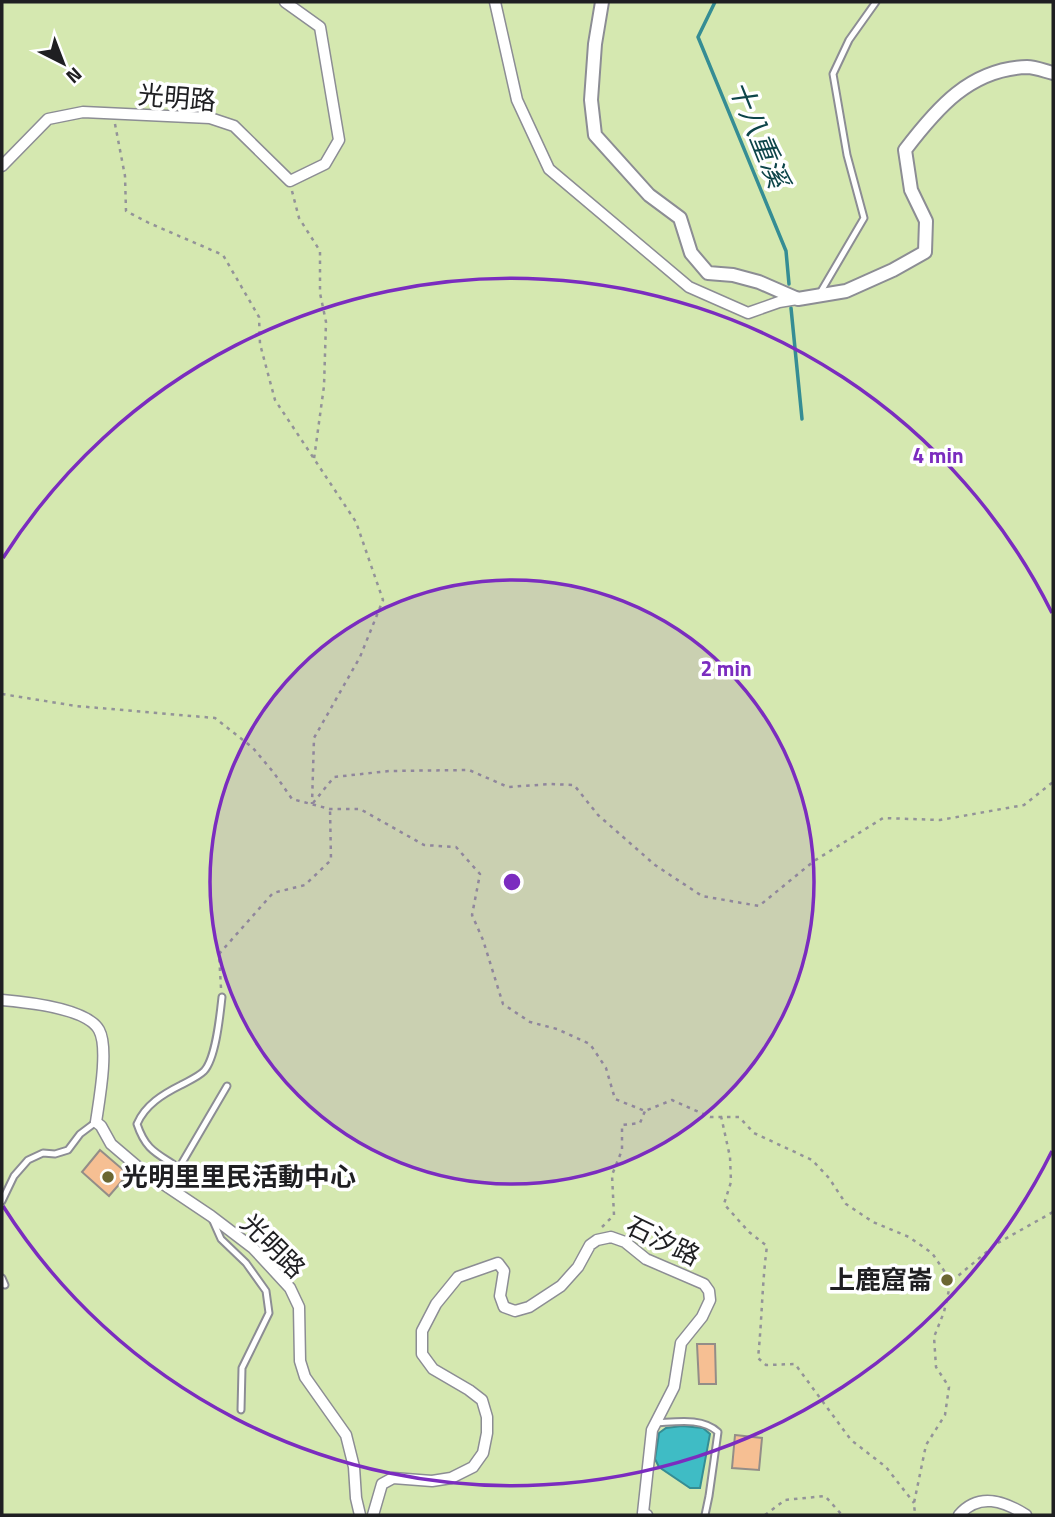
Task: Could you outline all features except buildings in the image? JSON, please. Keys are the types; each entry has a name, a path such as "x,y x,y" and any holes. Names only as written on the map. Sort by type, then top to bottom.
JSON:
{"street":[{"path":"285,2 320,27 339,139 325,164 290,181"},
{"path":"495,2 517,100 549,169 690,288 748,313 779,302 846,291 925,252 926,221 911,190 905,150 931,116 962,88 993,72 1029,67 1053,73"},
{"path":"602,2 595,44 591,100 596,135 649,195 680,218 691,253 708,274 733,275 760,282 798,299"},
{"name":"光明路","path":"2,166 48,119 83,112 210,118 234,126 290,181"},
{"path":"2,1000 69,1011 91,1021 99,1031 102,1041 103,1080 96,1122"},
{"name":"光明路","path":"96,1122 111,1144 253,1248 290,1288 299,1307 300,1361 305,1377 346,1435 354,1467 360,1515"},
{"name":"石汐路","path":"373,1515 382,1484 393,1478 432,1481 451,1478 473,1467 483,1453 487,1418 482,1400 433,1369 422,1354 422,1331 436,1304 458,1276 498,1263 504,1271 500,1296 504,1307 515,1311 529,1307 561,1286 578,1267 590,1245 597,1240 611,1237 625,1242 646,1259 704,1284 709,1291 710,1300 702,1317 681,1343 674,1387 652,1430 643,1513 647,1515"},
{"path":"959,1515 965,1508 978,1502 995,1501 1026,1515"}],"lane":[{"path":"818,297 864,218 846,155 833,74 849,40 876,2"},
{"path":"179,1168 147,1146 137,1124 141,1115 162,1095 205,1070 213,1050 222,997"},
{"path":"170,1189 179,1168 227,1086"},
{"path":"2,1201 14,1176 28,1160 43,1153 55,1154 68,1150 80,1134 96,1122"},
{"path":"211,1216 221,1239 246,1263 266,1291 269,1313 242,1368 241,1410"},
{"path":"2,1278 5,1285"},
{"path":"655,1423 689,1421 711,1425 718,1432 705,1515"}],"path":[{"path":"112,114 125,176 126,211 223,255 260,317 260,344 275,400 356,522 383,600 360,657 314,738 312,804"},
{"path":"290,181 299,218 320,251 320,293 326,322 324,386 314,460"},
{"path":"2,694 76,706 215,718 253,748 292,799 330,809 360,809 424,845 456,848 480,874 472,915 483,940 503,1004 530,1023 557,1030 590,1044 606,1068 615,1098 645,1111 673,1100 710,1117 739,1117 754,1133 812,1160 829,1178 846,1204 873,1223 909,1237 932,1253 951,1282"},
{"path":"312,804 334,777 389,771 469,770 508,787 574,785 598,815 655,864 692,890 702,896 759,906 814,861 883,818 940,820 1024,805 1053,782"},
{"path":"222,997 219,954 273,893 305,885 331,860 330,809"},
{"path":"597,1240 598,1232 614,1215 612,1175 622,1150 622,1125 640,1123 645,1111"},
{"path":"721,1116 730,1157 731,1182 724,1204 749,1232 767,1246 762,1281 758,1358 766,1365 795,1364 850,1440 886,1467 914,1503"},
{"path":"915,1515 914,1503 926,1445 944,1415 947,1401 949,1387 936,1367 934,1337 944,1312 951,1282 996,1244 1053,1212"},
{"path":"765,1515 785,1500 825,1496 842,1515"}],"green space":[{"path":"2,2 1053,2 1053,1515 2,1515"}],"water":[{"path":"666,1428 703,1428 710,1434 700,1488 690,1488 659,1467 655,1459 659,1433"}],"waterway":[{"name":"十八重溪","path":"715,2 698,37 786,251 789,284"},
{"name":"十八重溪","path":"791,308 802,419"}],"place":[{"name":"光明里里民活動中心","path":"108,1177"},
{"name":"上鹿窟崙","path":"947,1280"}]}
